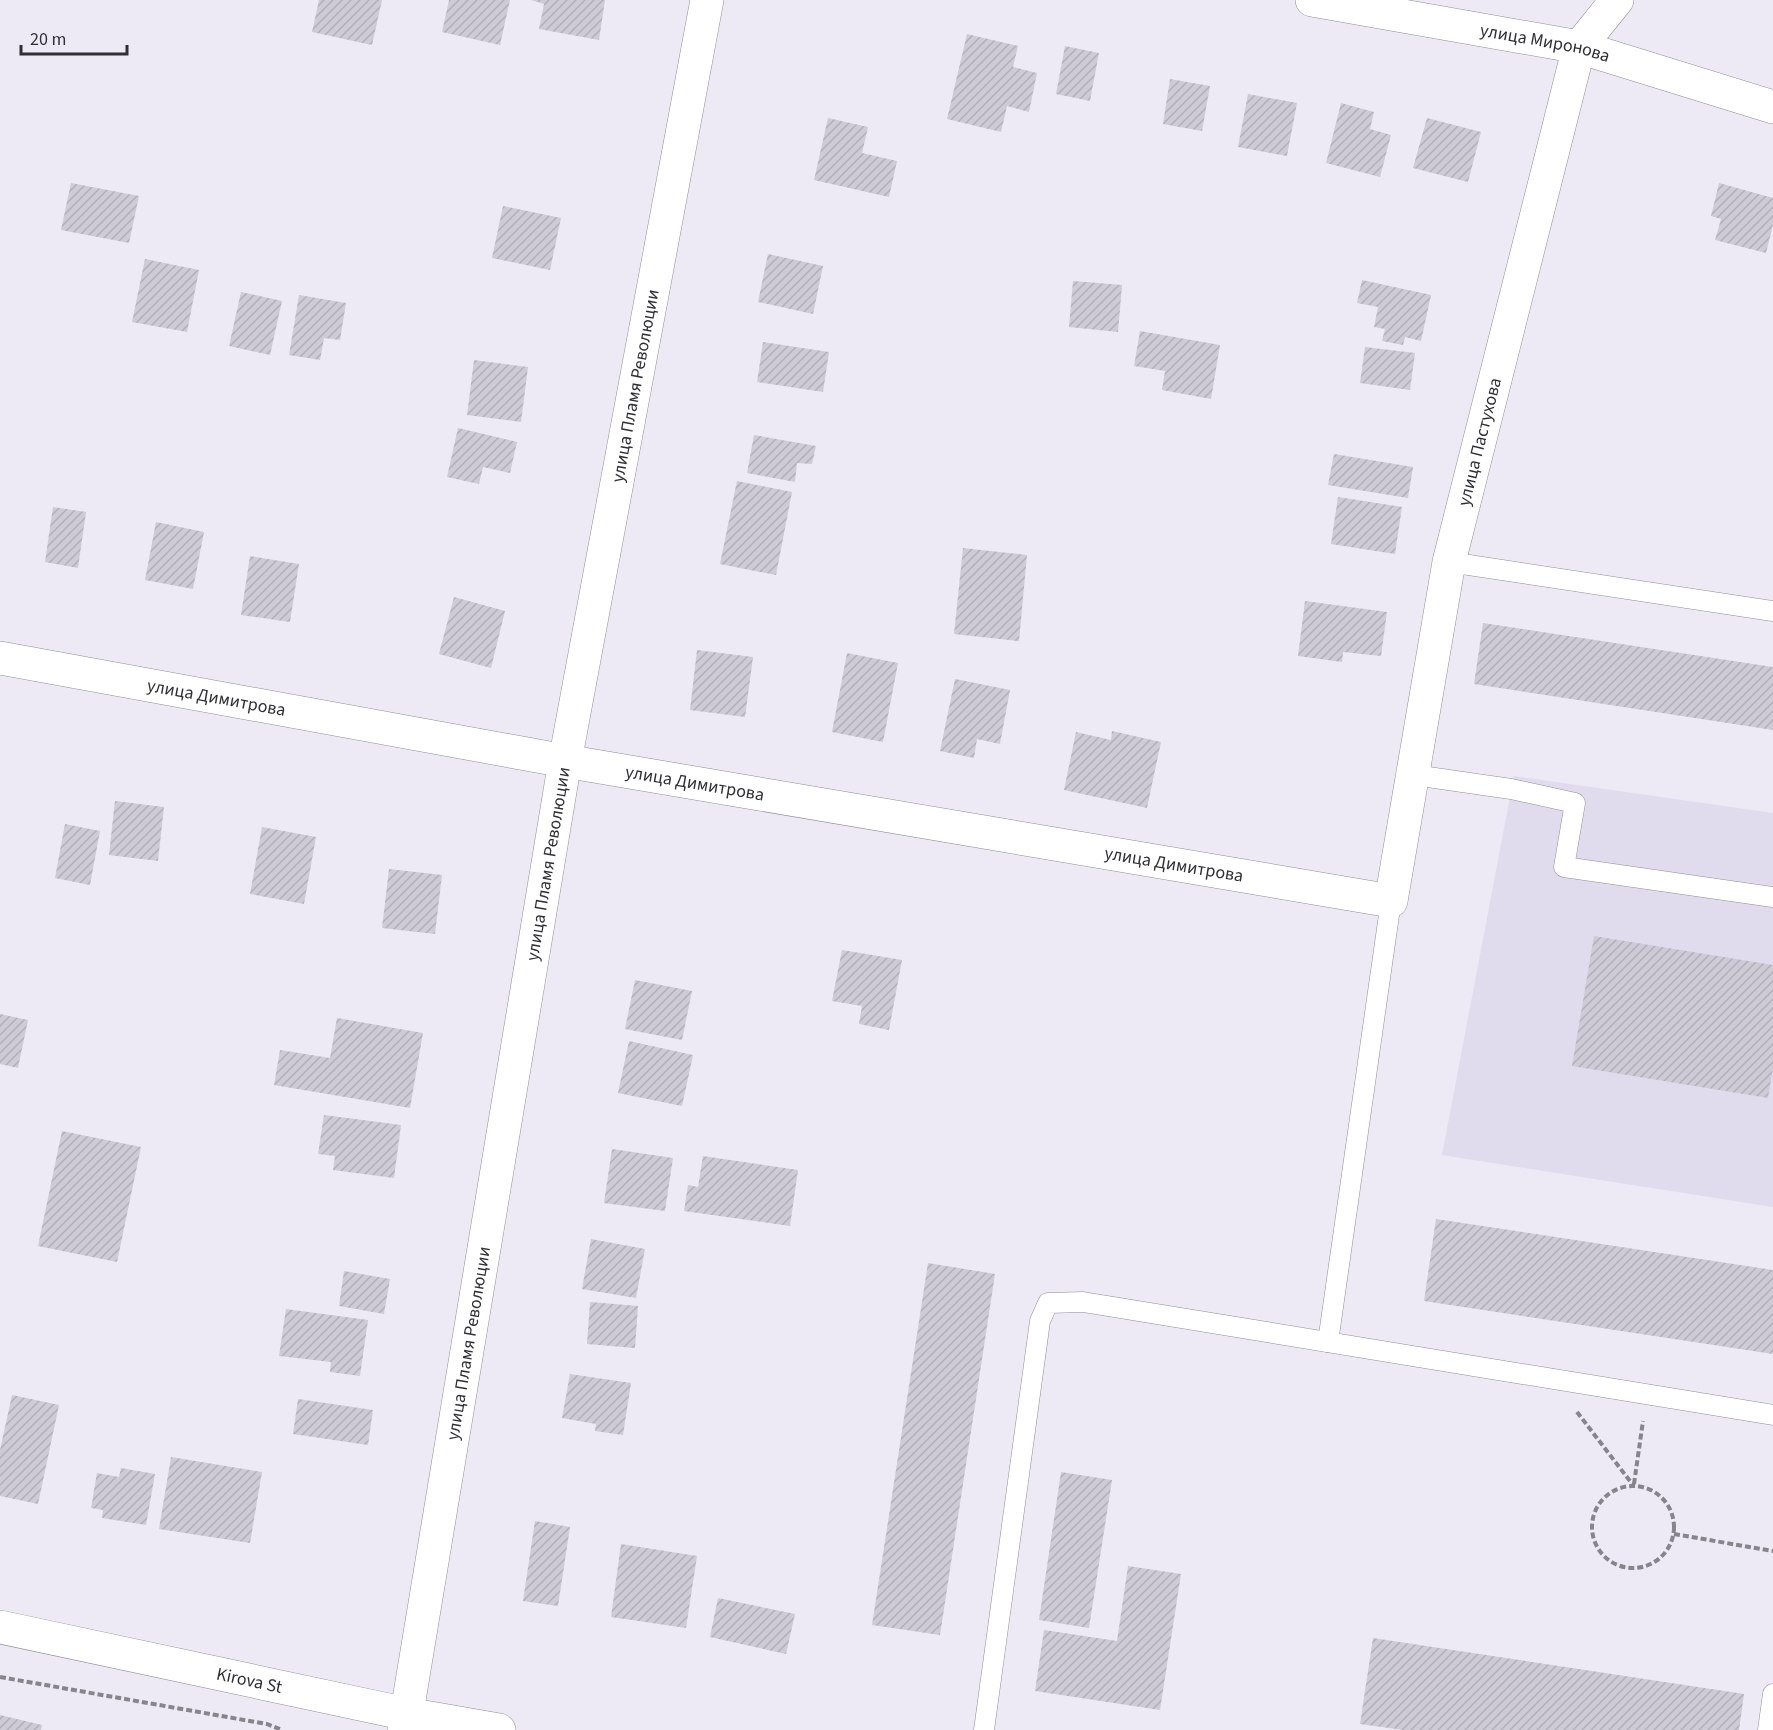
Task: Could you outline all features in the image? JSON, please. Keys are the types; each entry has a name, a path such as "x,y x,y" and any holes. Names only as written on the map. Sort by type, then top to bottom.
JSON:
{"street":[{"name":"улица Пламя Революции","path":"405,1722 565,761 707,0"},
{"name":"улица Миронова","path":"1311,0 1579,47 1773,107"},
{"name":"улица Пастухова","path":"1391,901 1449,562 1579,47 1617,0"},
{"name":"улица Димитрова","path":"0,658 565,761 1391,901"},
{"name":"Kirova St","path":"0,1627 405,1722 499,1730"}],"lane":[{"path":"1449,562 1773,611"},
{"path":"1414,775 1511,789 1575,803 1564,867 1773,897"},
{"path":"1328,1342 1391,901"},
{"path":"984,1730 1040,1321 1048,1303 1083,1302 1773,1415"},
{"path":"1768,1730 1773,1694"}],"path":[{"path":"1550,1378 1634,1485"},
{"path":"1634,1485 1647,1394"},
{"path":"1634,1485 1648,1488 1664,1501 1674,1519 1674,1534 1670,1547 1651,1564 1624,1567 1602,1554 1595,1543 1592,1517 1598,1504 1607,1494 1620,1487 1634,1485"},
{"path":"1674,1534 1773,1551"},
{"path":"0,1677 267,1724 282,1730"}],"shaded area":[{"path":"1514,776 1773,813 1773,1207 1442,1155"}],"building":[{"path":"319,0 382,0 372,45 312,32"},
{"path":"449,0 510,0 500,45 442,32"},
{"path":"531,0 605,0 599,40 539,29 544,4"},
{"path":"967,34 1018,46 1013,67 1037,73 1029,112 1007,106 1001,132 947,119"},
{"path":"1065,46 1099,53 1090,101 1056,94"},
{"path":"1170,79 1210,86 1202,131 1163,124"},
{"path":"1248,94 1297,103 1287,156 1238,147"},
{"path":"1341,103 1374,112 1370,129 1391,135 1380,177 1326,163"},
{"path":"828,118 868,127 862,153 897,161 889,197 814,180"},
{"path":"1427,118 1481,132 1468,182 1413,168"},
{"path":"71,183 139,196 129,243 61,230"},
{"path":"1719,183 1773,198 1773,225 1766,253 1715,240 1721,219 1711,216"},
{"path":"503,206 561,218 550,270 492,258"},
{"path":"768,254 823,266 813,314 758,302"},
{"path":"145,259 199,270 187,332 132,322"},
{"path":"1362,280 1431,295 1421,341 1405,337 1403,345 1382,341 1385,329 1374,327 1378,307 1357,303"},
{"path":"1073,281 1122,285 1118,332 1069,327"},
{"path":"241,292 282,301 270,355 229,346"},
{"path":"299,295 346,303 340,340 324,338 320,360 289,355"},
{"path":"1140,331 1220,345 1211,399 1162,390 1165,371 1134,366"},
{"path":"763,342 829,352 823,392 757,382"},
{"path":"1365,347 1415,353 1410,390 1360,383"},
{"path":"474,360 528,367 521,422 467,415"},
{"path":"458,428 517,442 510,473 483,467 479,484 447,477"},
{"path":"754,435 816,446 812,464 797,463 795,482 747,473"},
{"path":"1334,454 1413,467 1408,498 1328,485"},
{"path":"737,481 792,492 776,575 720,564"},
{"path":"1338,497 1402,507 1395,554 1331,544"},
{"path":"53,507 86,512 78,568 45,562"},
{"path":"156,522 204,532 193,589 145,580"},
{"path":"963,548 1027,555 1019,641 954,634"},
{"path":"250,556 299,564 290,622 241,615"},
{"path":"454,597 505,611 491,668 439,654"},
{"path":"1305,601 1387,612 1381,656 1343,652 1342,662 1298,656"},
{"path":"1483,623 1773,667 1773,730 1474,684"},
{"path":"697,650 753,657 745,717 690,710"},
{"path":"847,653 898,663 883,742 832,732"},
{"path":"955,679 1010,690 1000,744 977,739 974,758 940,751"},
{"path":"1112,731 1161,742 1147,808 1064,790 1076,732 1111,740"},
{"path":"115,801 164,807 158,861 109,855"},
{"path":"65,824 100,831 90,885 55,878"},
{"path":"262,827 316,837 304,904 250,894"},
{"path":"389,869 442,875 435,934 382,928"},
{"path":"1594,936 1773,965 1773,1068 1768,1098 1572,1066"},
{"path":"842,950 902,960 889,1030 859,1024 862,1006 832,1001"},
{"path":"635,980 692,991 682,1040 625,1029"},
{"path":"0,1014 28,1020 18,1068 0,1064"},
{"path":"337,1018 423,1033 410,1108 274,1085 280,1050 330,1058"},
{"path":"629,1041 693,1055 682,1106 618,1093"},
{"path":"324,1115 401,1125 394,1178 333,1170 335,1156 318,1154"},
{"path":"62,1131 141,1147 117,1262 38,1246"},
{"path":"612,1149 673,1158 665,1211 604,1203"},
{"path":"703,1156 798,1170 790,1226 684,1211 688,1185 698,1187"},
{"path":"1436,1219 1773,1270 1773,1354 1424,1301"},
{"path":"591,1239 645,1249 636,1298 582,1289"},
{"path":"928,1263 995,1274 940,1635 872,1625"},
{"path":"344,1271 390,1279 384,1314 339,1306"},
{"path":"590,1302 638,1306 635,1348 587,1344"},
{"path":"286,1309 368,1320 360,1376 330,1372 331,1362 279,1356"},
{"path":"570,1374 631,1383 623,1435 595,1431 596,1424 562,1418"},
{"path":"12,1395 59,1405 38,1504 0,1496 0,1450"},
{"path":"298,1399 373,1410 368,1445 293,1434"},
{"path":"171,1457 262,1472 250,1543 159,1529"},
{"path":"121,1468 155,1474 146,1525 102,1518 103,1510 91,1508 97,1473 119,1477"},
{"path":"1061,1472 1112,1480 1089,1628 1039,1620"},
{"path":"535,1521 570,1527 558,1606 523,1601"},
{"path":"621,1544 697,1556 686,1628 611,1617"},
{"path":"1128,1566 1181,1574 1160,1710 1035,1691 1044,1630 1117,1641"},
{"path":"718,1598 795,1614 786,1654 710,1637"},
{"path":"1373,1638 1744,1694 1739,1730 1403,1730 1360,1724"},
{"path":"0,1715 42,1725 41,1730 0,1730"}]}
